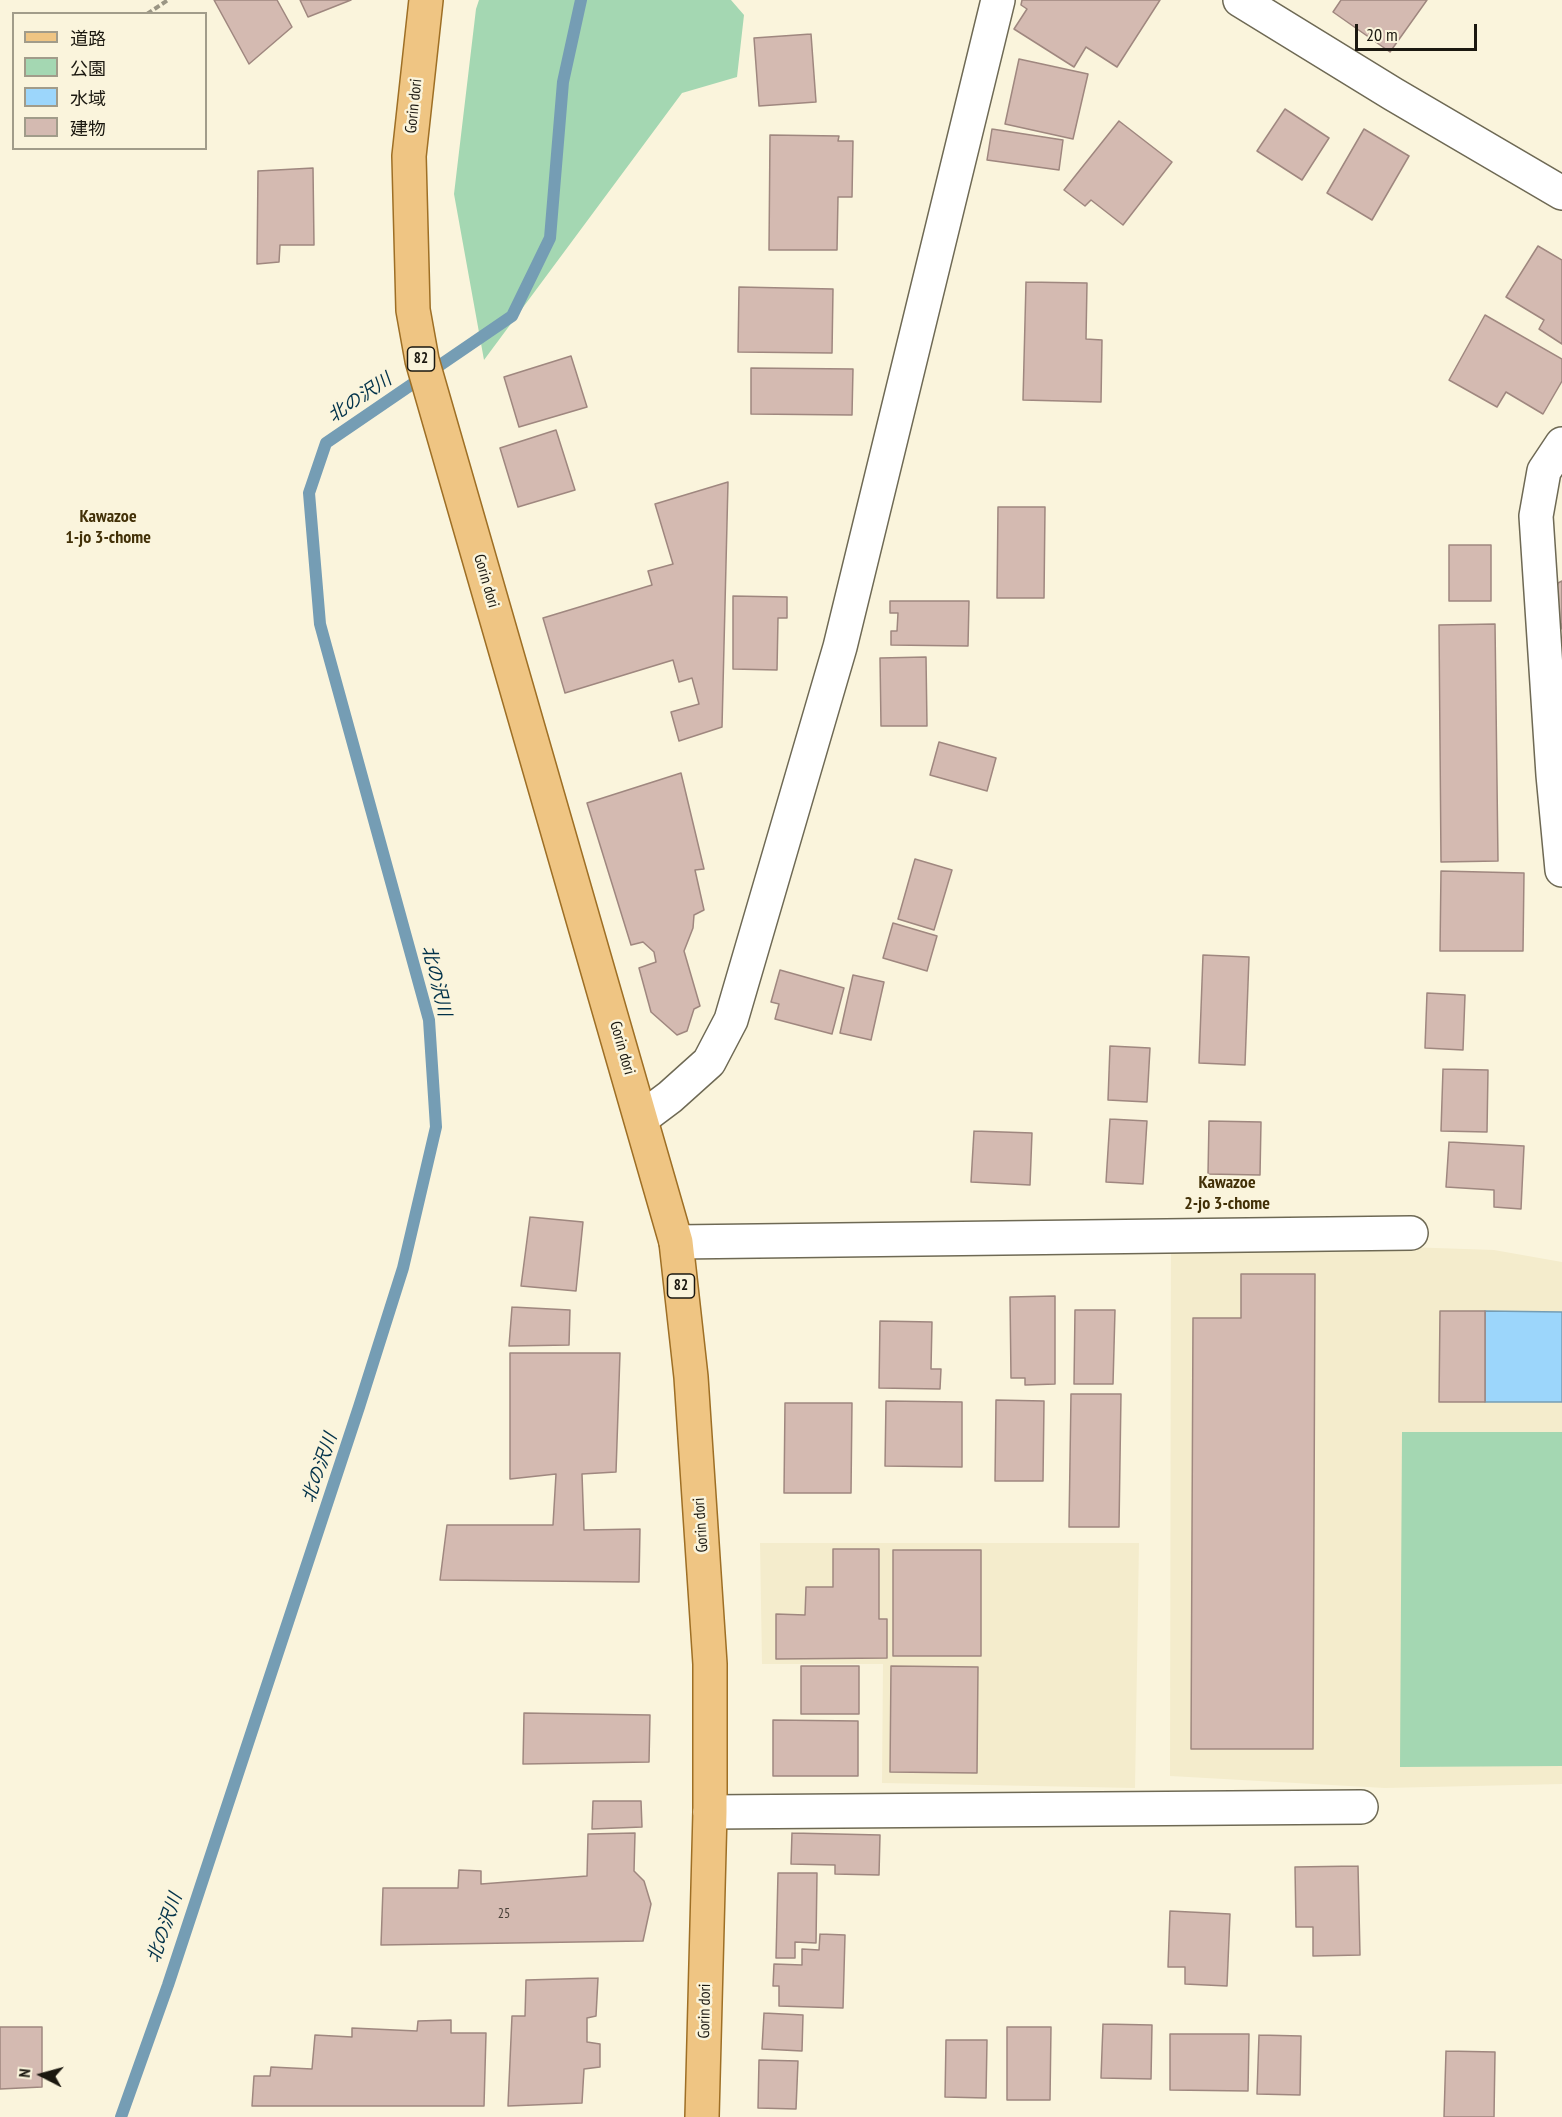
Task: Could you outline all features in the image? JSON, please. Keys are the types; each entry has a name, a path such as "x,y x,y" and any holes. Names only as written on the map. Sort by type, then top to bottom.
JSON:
{"main road":[{"name":"Gorin dori","path":"426,0 409,156 413,310 422,360 676,1242 691,1377 710,1664 710,1812 702,2117"}],"street":[{"path":"642,1118 670,1097 709,1062 731,1020 840,647 998,0"},
{"path":"1240,0 1393,94 1562,193"},
{"path":"1562,444 1544,471 1549,521 1562,870"},
{"path":"676,1242 1411,1233"},
{"path":"710,1812 1361,1807"}],"path":[{"path":"150,12 168,0"}],"shaded area":[{"path":"1171,1239 1494,1250 1562,1262 1562,1784 1385,1788 1170,1776"},
{"path":"760,1543 1139,1543 1135,1788 882,1783 883,1664 762,1664"}],"green space":[{"path":"479,0 731,0 744,15 737,77 682,93 484,360 454,194 476,9"},
{"path":"1402,1432 1562,1432 1562,1766 1400,1767"}],"water":[{"path":"1485,1311 1562,1312 1562,1402 1485,1402"}],"building":[{"path":"214,0 277,0 292,27 249,64"},
{"path":"300,0 351,0 308,17"},
{"path":"1022,0 1160,0 1117,67 1086,47 1074,67 1014,29 1027,9 1021,5"},
{"path":"1341,0 1427,0 1390,52 1333,12"},
{"path":"811,34 816,102 759,106 754,38"},
{"path":"1019,59 1088,74 1073,139 1005,124"},
{"path":"1285,109 1329,138 1302,180 1257,151"},
{"path":"1119,121 1172,162 1123,225 1091,200 1085,206 1064,190"},
{"path":"992,129 1063,140 1059,170 987,160"},
{"path":"1364,129 1409,156 1372,220 1327,193"},
{"path":"770,135 839,136 838,141 853,141 852,197 838,197 837,250 769,250"},
{"path":"313,168 314,245 280,245 279,262 257,264 258,171"},
{"path":"1538,246 1562,260 1562,344 1539,329 1544,320 1506,297"},
{"path":"1026,282 1087,283 1086,339 1102,340 1101,402 1023,400"},
{"path":"739,287 833,289 832,353 738,352"},
{"path":"1485,315 1562,359 1562,381 1543,414 1506,392 1497,407 1449,380"},
{"path":"571,356 587,407 519,427 504,377"},
{"path":"751,368 853,369 852,415 751,414"},
{"path":"556,430 575,490 518,507 500,448"},
{"path":"728,482 722,727 679,741 671,712 699,704 692,678 679,682 673,660 565,693 543,618 652,585 648,571 673,564 655,504"},
{"path":"998,507 1045,507 1044,598 997,598"},
{"path":"1449,545 1491,545 1491,601 1449,601"},
{"path":"1562,581 1562,629 1553,597 1558,583"},
{"path":"733,596 787,597 787,618 778,618 777,670 733,669"},
{"path":"890,601 969,601 968,646 891,645 891,631 897,631 898,613 890,613"},
{"path":"1495,624 1498,861 1441,862 1439,625"},
{"path":"926,657 927,726 881,726 880,658"},
{"path":"939,742 996,758 987,791 930,775"},
{"path":"681,773 704,869 695,870 704,910 694,915 693,928 684,951 700,1006 694,1009 687,1031 677,1035 651,1012 639,968 656,962 654,952 643,942 631,945 587,803"},
{"path":"915,859 952,870 934,930 898,919"},
{"path":"1441,871 1524,873 1523,951 1440,951"},
{"path":"893,923 937,936 927,971 883,958"},
{"path":"1203,955 1249,957 1245,1065 1199,1063"},
{"path":"780,970 844,988 832,1034 775,1019 779,1004 771,1002"},
{"path":"853,975 884,982 871,1040 840,1033"},
{"path":"1427,993 1465,995 1463,1050 1425,1048"},
{"path":"1110,1046 1150,1048 1147,1102 1108,1100"},
{"path":"1443,1069 1488,1070 1487,1132 1441,1131"},
{"path":"1110,1119 1147,1121 1143,1184 1106,1182"},
{"path":"1209,1121 1261,1122 1260,1175 1208,1174"},
{"path":"974,1131 1032,1133 1030,1185 971,1182"},
{"path":"1449,1142 1524,1146 1521,1209 1494,1207 1494,1190 1446,1187"},
{"path":"530,1217 583,1222 576,1291 521,1286"},
{"path":"1241,1274 1315,1274 1313,1749 1191,1749 1193,1318 1241,1318"},
{"path":"1055,1296 1055,1384 1025,1385 1025,1378 1011,1378 1010,1297"},
{"path":"512,1307 570,1310 569,1345 509,1346"},
{"path":"1075,1310 1115,1310 1113,1384 1074,1384"},
{"path":"1440,1311 1485,1311 1485,1402 1439,1402"},
{"path":"880,1321 932,1322 931,1369 941,1369 940,1389 879,1388"},
{"path":"510,1353 620,1353 616,1472 582,1474 584,1530 640,1529 639,1582 440,1580 447,1525 553,1525 556,1474 510,1479"},
{"path":"1071,1394 1121,1394 1119,1527 1069,1527"},
{"path":"996,1400 1044,1401 1043,1481 995,1481"},
{"path":"886,1401 962,1402 962,1467 885,1466"},
{"path":"785,1403 852,1403 851,1493 784,1493"},
{"path":"833,1549 879,1549 879,1619 887,1619 887,1658 776,1659 776,1614 805,1615 806,1587 833,1587"},
{"path":"893,1550 981,1550 981,1656 893,1656"},
{"path":"801,1666 859,1666 859,1714 801,1714"},
{"path":"891,1666 978,1667 977,1773 890,1772"},
{"path":"524,1713 650,1715 649,1762 523,1764"},
{"path":"773,1720 858,1721 858,1776 773,1776"},
{"path":"593,1801 641,1801 642,1827 592,1829"},
{"path":"635,1833 634,1871 644,1881 651,1904 643,1941 381,1945 383,1888 458,1888 459,1870 481,1871 481,1884 587,1876 588,1834"},
{"path":"792,1833 880,1835 879,1875 835,1874 835,1865 791,1864"},
{"path":"1358,1866 1360,1955 1313,1956 1313,1927 1296,1927 1295,1867"},
{"path":"778,1873 817,1873 816,1943 795,1942 795,1958 776,1958"},
{"path":"1170,1911 1230,1914 1227,1986 1185,1984 1185,1967 1168,1967"},
{"path":"820,1934 845,1935 843,2008 779,2006 779,1986 773,1986 774,1964 802,1965 802,1949 819,1950"},
{"path":"598,1978 596,2016 587,2018 587,2042 600,2044 600,2067 584,2069 582,2103 508,2106 512,2016 525,2016 526,1980"},
{"path":"764,2013 803,2015 802,2051 762,2049"},
{"path":"451,2020 451,2033 486,2033 484,2106 252,2106 254,2076 270,2076 271,2067 312,2069 315,2035 352,2037 352,2028 417,2031 418,2021"},
{"path":"1103,2024 1152,2025 1151,2079 1101,2078"},
{"path":"0,2027 42,2027 42,2087 0,2089"},
{"path":"1007,2027 1051,2027 1050,2100 1007,2100"},
{"path":"1170,2034 1249,2034 1248,2091 1170,2090"},
{"path":"1259,2035 1301,2036 1300,2095 1257,2094"},
{"path":"946,2040 987,2040 986,2098 945,2097"},
{"path":"1446,2051 1495,2052 1494,2117 1444,2117"},
{"path":"759,2060 798,2061 796,2109 758,2108"}],"waterway":[{"name":"北の沢川","path":"121,2117 168,1985 359,1407 403,1268 436,1127 429,1020 320,624 309,493 326,443 512,316 550,238 563,82 581,0"}],"district":[{"name":"Kawazoe 1-jo 3-chome","path":"108,527"},
{"name":"Kawazoe 2-jo 3-chome","path":"1227,1193"}]}
